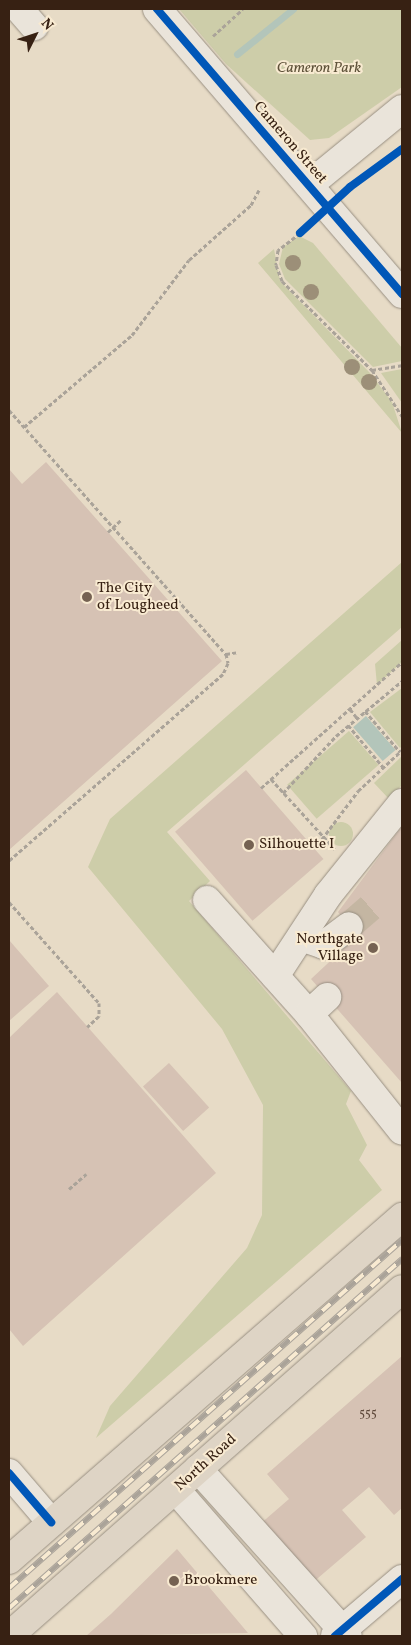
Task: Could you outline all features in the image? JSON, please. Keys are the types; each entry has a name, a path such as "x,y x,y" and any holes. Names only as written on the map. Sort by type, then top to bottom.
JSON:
{"main road":[{"path":"9,1560 402,1217"},
{"name":"North Road","path":"9,1636 402,1289"}],"street":[{"name":"Cameron Street","path":"158,9 402,294"},
{"path":"309,185 402,109"},
{"path":"275,976 373,835 402,803"},
{"path":"207,900 275,976 318,1005 402,1131"},
{"path":"301,937 324,945 349,926"},
{"path":"198,1469 342,1634 402,1579"},
{"path":"9,1473 51,1522"},
{"path":"176,1490 303,1636"}],"path":[{"path":"209,40 243,9"},
{"path":"24,427 132,335 189,260 251,205 259,190"},
{"path":"300,233 278,250 276,264 282,280 372,370 402,416"},
{"path":"372,370 402,365"},
{"path":"9,410 226,654"},
{"path":"108,532 122,519"},
{"path":"226,654 238,652"},
{"path":"9,860 223,674 226,654"},
{"path":"261,788 402,662"},
{"path":"283,794 348,725 402,681"},
{"path":"350,709 357,718"},
{"path":"322,838 358,791 401,751 365,711"},
{"path":"348,725 383,767"},
{"path":"271,779 322,838 337,850"},
{"path":"9,902 99,1003 99,1016 87,1027"},
{"path":"69,1189 86,1174"}],"green space":[{"name":"Cameron Park","path":"179,9 402,9 402,87 329,138 310,140 226,64"},
{"path":"299,236 313,243 402,348 402,361 373,367 285,279 279,264 283,247"},
{"path":"274,249 280,281 370,373 392,402 402,433 258,263"},
{"path":"402,369 402,403 381,373"},
{"path":"402,562 402,627 167,832 210,881 189,901 351,1091 346,1104 367,1145 359,1160 382,1190 96,1438 110,1406 247,1248 262,1215 263,1105 222,1029 88,867 110,819"},
{"path":"402,640 402,662 377,685 375,664"},
{"path":"402,688 402,746 400,748 370,712"},
{"path":"349,731 379,765 317,819 287,785"},
{"path":"402,756 402,785 389,799 374,783"},
{"path":"341,822 350,825 353,834 350,843 341,846 332,843 329,834 332,825"}],"shaded area":[{"path":"366,716 396,750 383,761 353,727"}],"building":[{"name":"The City of Lougheed","path":"46,462 222,661 9,850 9,469 22,484"},
{"name":"Silhouette I","path":"246,770 323,859 252,921 175,832"},
{"name":"Northgate Village","path":"402,826 402,1083 311,979 357,936 338,912"},
{"path":"9,940 49,986 9,1021"},
{"path":"57,992 216,1173 23,1346 9,1329 9,1038"},
{"path":"169,1063 209,1108 183,1131 143,1086"},
{"path":"402,1356 402,1508 394,1515 369,1487 342,1510 366,1537 311,1584 259,1525 289,1499 267,1474"},
{"name":"Brookmere","path":"177,1549 248,1633 86,1636 111,1614"}],"waterway":[{"path":"237,54 293,9"}],"tunnel":[{"path":"349,926 378,901"}],"railway":[{"path":"9,1588 402,1240"},
{"path":"9,1608 402,1259"}],"cycle path":[{"path":"157,9 402,294"},
{"path":"300,233 350,187 402,149"},
{"path":"9,1473 51,1522"},
{"path":"335,1636 402,1579"}],"place":[{"name":"The City of Lougheed","path":"87,597"},
{"name":"Silhouette I","path":"249,845"},
{"name":"Northgate Village","path":"373,948"},
{"name":"Brookmere","path":"174,1581"}]}
